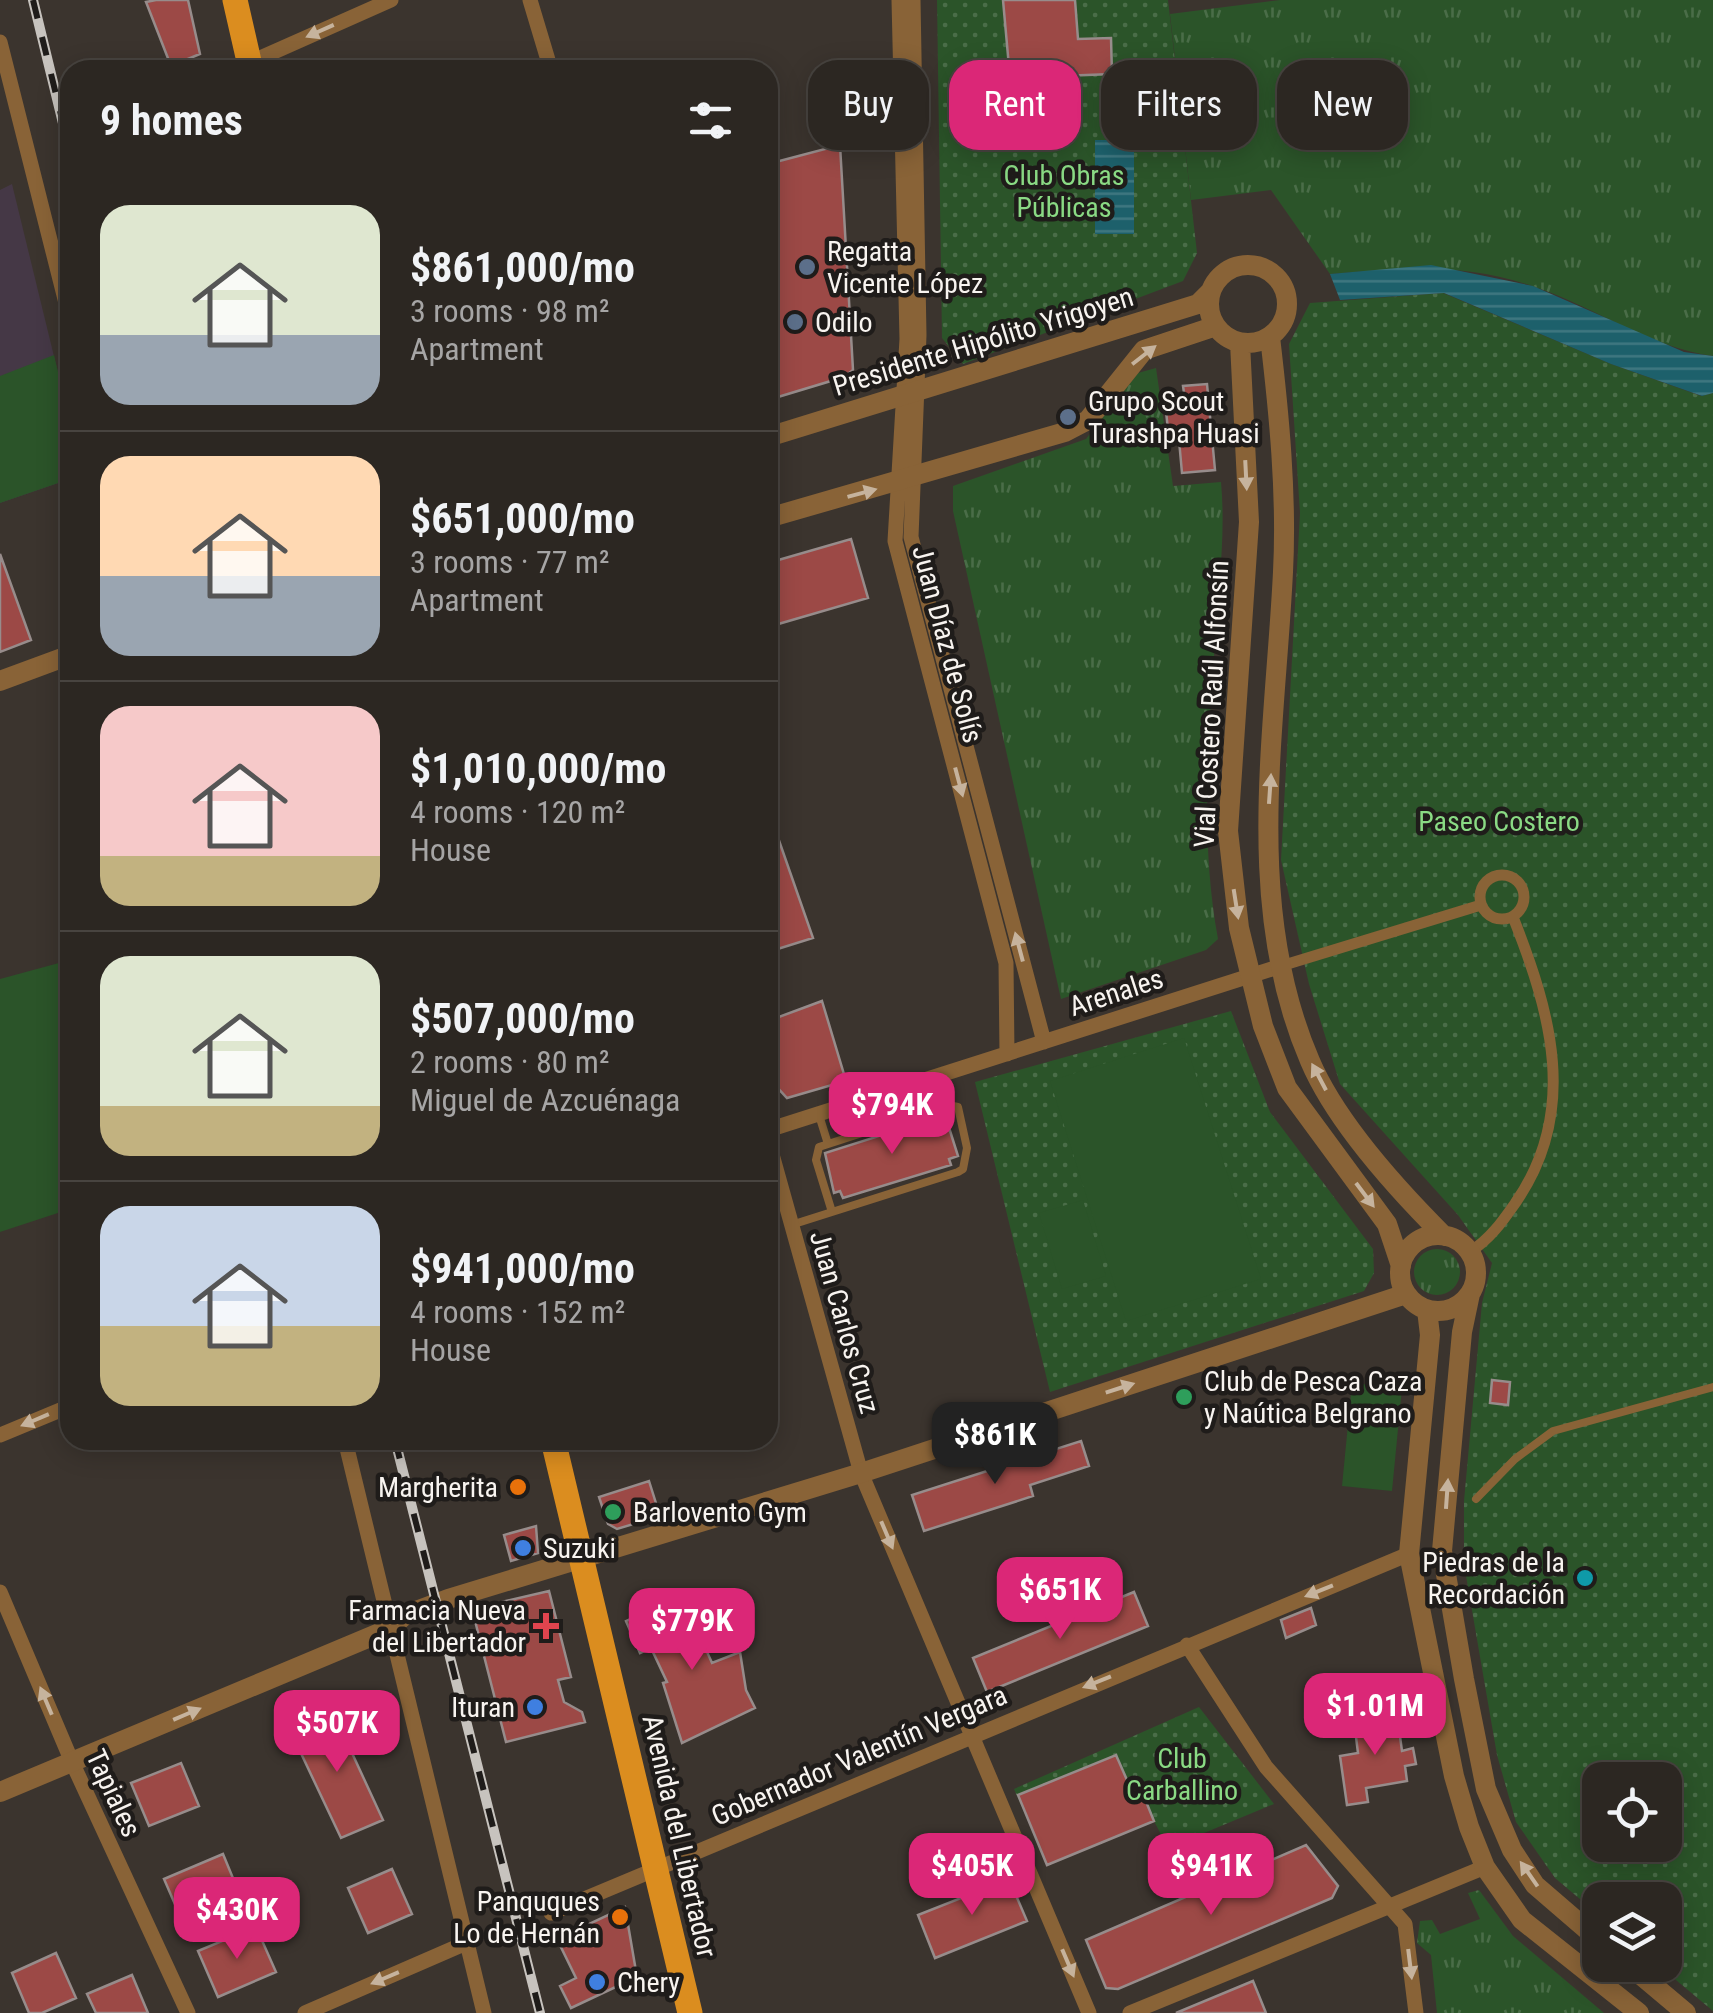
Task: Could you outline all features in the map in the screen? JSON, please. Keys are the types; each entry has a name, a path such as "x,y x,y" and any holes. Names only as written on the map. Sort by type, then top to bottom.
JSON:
{"main road":[{"path":"235,0 249,60"},
{"name":"Avenida del Libertador","path":"556,1450 658,1866 690,2013"}],"street":[{"path":"263,60 390,0"},
{"path":"530,0 548,60"},
{"name":"Juan Díaz de Solís","path":"898,0 910,392"},
{"name":"Juan Díaz de Solís","path":"913,0 910,392 905,480 895,540 1006,964 1007,1054"},
{"path":"0,42 60,279"},
{"path":"1270,337 1240,342 1216,326 1209,303 1218,279 1240,266 1254,265 1278,278 1285,289 1286,316 1270,337 1285,520 1267,862 1281,966 1303,1044 1328,1094 1400,1189 1444,1236 1470,1252 1476,1273 1462,1332 1442,1551 1486,1790 1512,1850 1535,1885 1582,1925"},
{"name":"Presidente Hipólito Yrigoyen","path":"778,434 1198,304 1211,291"},
{"name":"Presidente Hipólito Yrigoyen","path":"778,515 1065,432 1088,420 1144,350 1216,326"},
{"name":"Vial Costero Raúl Alfonsín","path":"1240,342 1249,522 1228,831 1249,976 1287,1088 1387,1224 1401,1266"},
{"name":"Juan Díaz de Solís","path":"905,480 911,537 1044,1042"},
{"path":"0,681 60,659"},
{"path":"1470,1252 1491,1238 1533,1176 1556,1107 1550,1035 1535,973 1513,917 1524,896 1510,876 1486,881 1481,904 1494,918 1513,917"},
{"name":"Arenales","path":"778,1127 1481,904"},
{"name":"Juan Carlos Cruz","path":"778,1177 861,1473 1088,2013"},
{"path":"1444,1236 1412,1246 1401,1266 1406,1294 1428,1310 1452,1309 1470,1294"},
{"path":"0,1792 388,1629 406,1616 448,1598 861,1473 1406,1294"},
{"path":"1428,1310 1430,1335 1409,1554 1454,1776 1486,1867 1522,1920 1640,2013"},
{"path":"0,1435 60,1410"},
{"path":"347,1450 484,2013"},
{"name":"Gobernador Valentín Vergara","path":"551,1913 971,1734 1409,1554"},
{"name":"Tapiales","path":"0,1592 72,1762 188,2013"},
{"path":"1187,1645 1266,1767 1405,1924 1416,2013"},
{"path":"1130,2013 1486,1867"},
{"path":"305,2013 466,1944"},
{"path":"1649,1982 1686,2013"}],"lane":[{"path":"926,1080 935,1109"},
{"path":"791,1225 832,1212 963,1169 967,1148 958,1107 935,1109 818,1150 816,1160 832,1212"},
{"path":"819,1114 828,1144"},
{"path":"1476,1498 1514,1459 1553,1430 1713,1387"}],"shaded area":[{"path":"12,184 60,381 60,482 0,503 0,190"}],"green space":[{"name":"Club Obras Públicas","path":"937,0 1168,0 1175,60 1101,60 1101,150 1185,150 1197,253 1183,281 963,364 942,338"},
{"path":"1280,0 1713,0 1713,356 1667,344 1557,295 1509,279 1433,269 1330,274 1271,190 1191,200 1185,150 1257,150 1257,60 1175,60 1170,14"},
{"name":"Paseo Costero","path":"1443,293 1611,364 1701,396 1713,393 1713,2011 1678,1982 1682,1982 1682,1882 1582,1882 1582,1901 1555,1878 1516,1822 1497,1755 1464,1564 1464,1501 1482,1303 1492,1263 1458,1215 1340,1084 1309,984 1281,860 1300,513 1289,344 1310,303"},
{"path":"54,355 60,380 60,482 0,503 0,376"},
{"path":"1156,368 1173,486 1221,482 1222,543 1207,791 1209,865 1218,939 1206,950 1061,999 953,511 953,486 1086,439 1138,373"},
{"path":"60,963 60,1212 0,1232 0,979"},
{"path":"1231,1011 1270,1112 1373,1249 1374,1273 1364,1291 1050,1392 975,1082"},
{"path":"1184,1038 1261,1279 1126,1321 1050,1081"},
{"path":"1083,1200 1106,1276 1062,1289 1039,1213"},
{"path":"1437,1249 1453,1256 1460,1272 1453,1288 1437,1295 1421,1288 1414,1272 1421,1256"},
{"path":"1352,1383 1402,1388 1392,1491 1342,1486"},
{"name":"Club Carballino","path":"1199,1707 1274,1804 1168,1848 1154,1821 1047,1865 1014,1789"},
{"path":"1479,1890 1513,1936 1604,2013 1437,2013 1431,1955 1417,1943 1420,1921 1432,1920 1440,1934 1480,1919 1468,1893"}],"water":[{"path":"1095,140 1101,140 1101,150 1134,150 1134,234 1095,234"},
{"path":"1431,265 1533,286 1684,352 1713,356 1713,393 1702,396 1611,364 1444,293 1340,300 1330,274"}],"building":[{"path":"188,0 200,54 186,60 169,60 146,2"},
{"path":"1003,0 1075,0 1078,39 1111,38 1112,60 1101,60 1101,74 1081,75 1081,60 1008,60"},
{"name":"Regatta Vicente López","path":"821,150 840,150 853,370 844,377 778,397 778,161"},
{"path":"1207,384 1215,470 1182,473 1178,429 1168,430 1165,402 1185,400 1183,386"},
{"path":"851,539 868,598 778,624 778,560"},
{"path":"0,554 31,640 0,652"},
{"path":"778,838 813,938 778,949"},
{"path":"822,1001 846,1081 787,1098 778,1088 778,1017"},
{"path":"945,1115 958,1156 949,1159 951,1165 843,1198 840,1191 834,1193 825,1153"},
{"path":"1492,1380 1510,1382 1508,1405 1490,1403"},
{"path":"1081,1441 1089,1466 1030,1485 1033,1496 924,1531 912,1495"},
{"path":"649,1481 660,1516 617,1529 608,1524 599,1497"},
{"name":"Suzuki","path":"536,1526 538,1553 511,1561 504,1535"},
{"path":"549,1591 571,1677 558,1680 564,1702 582,1712 585,1722 506,1742 472,1609"},
{"path":"1134,1592 1148,1626 987,1692 973,1658"},
{"path":"669,1601 683,1630 695,1625 712,1663 740,1652 746,1690 755,1708 682,1743 663,1683 667,1682 651,1648 640,1653 626,1621"},
{"path":"1311,1608 1316,1625 1286,1638 1281,1620"},
{"path":"1381,1710 1398,1722 1402,1751 1413,1748 1416,1764 1405,1766 1407,1781 1366,1788 1368,1802 1347,1805 1340,1756 1358,1753 1355,1729 1366,1728 1366,1713"},
{"path":"333,1712 383,1820 341,1838 290,1730"},
{"path":"1116,1755 1127,1780 1136,1777 1154,1821 1047,1865 1018,1795"},
{"path":"181,1763 199,1806 149,1826 131,1783"},
{"path":"1306,1845 1338,1886 1332,1898 1118,1989 1106,1988 1086,1940"},
{"path":"223,1854 242,1900 184,1925 164,1879"},
{"path":"392,1869 412,1914 368,1933 348,1888"},
{"path":"1009,1879 1027,1921 935,1958 918,1915"},
{"path":"625,1907 637,1977 571,2008 560,1986 576,1978 557,1939"},
{"path":"256,1927 276,1972 218,1997 198,1951"},
{"path":"56,1953 76,1998 42,2013 29,2013 12,1973"},
{"path":"132,1975 148,2013 96,2013 87,1994"},
{"path":"1253,1981 1266,2013 1176,2013"}],"railway":[{"path":"33,0 60,111"},
{"path":"398,1450 540,2013"}],"place":[{"name":"Regatta Vicente López","path":"807,267"},
{"name":"Odilo","path":"795,322"},
{"name":"Grupo Scout Turashpa Huasi","path":"1068,417"},
{"name":"Club de Pesca Caza y Naútica Belgrano","path":"1184,1397"},
{"name":"Margherita","path":"518,1487"},
{"name":"Barlovento Gym","path":"613,1512"},
{"name":"Suzuki","path":"523,1548"},
{"name":"Piedras de la Recordación","path":"1585,1578"},
{"name":"Farmacia Nueva del Libertador","path":"546,1626"},
{"name":"Ituran","path":"535,1707"},
{"name":"Panquques Lo de Hernán","path":"620,1917"},
{"name":"Chery","path":"597,1982"}]}
